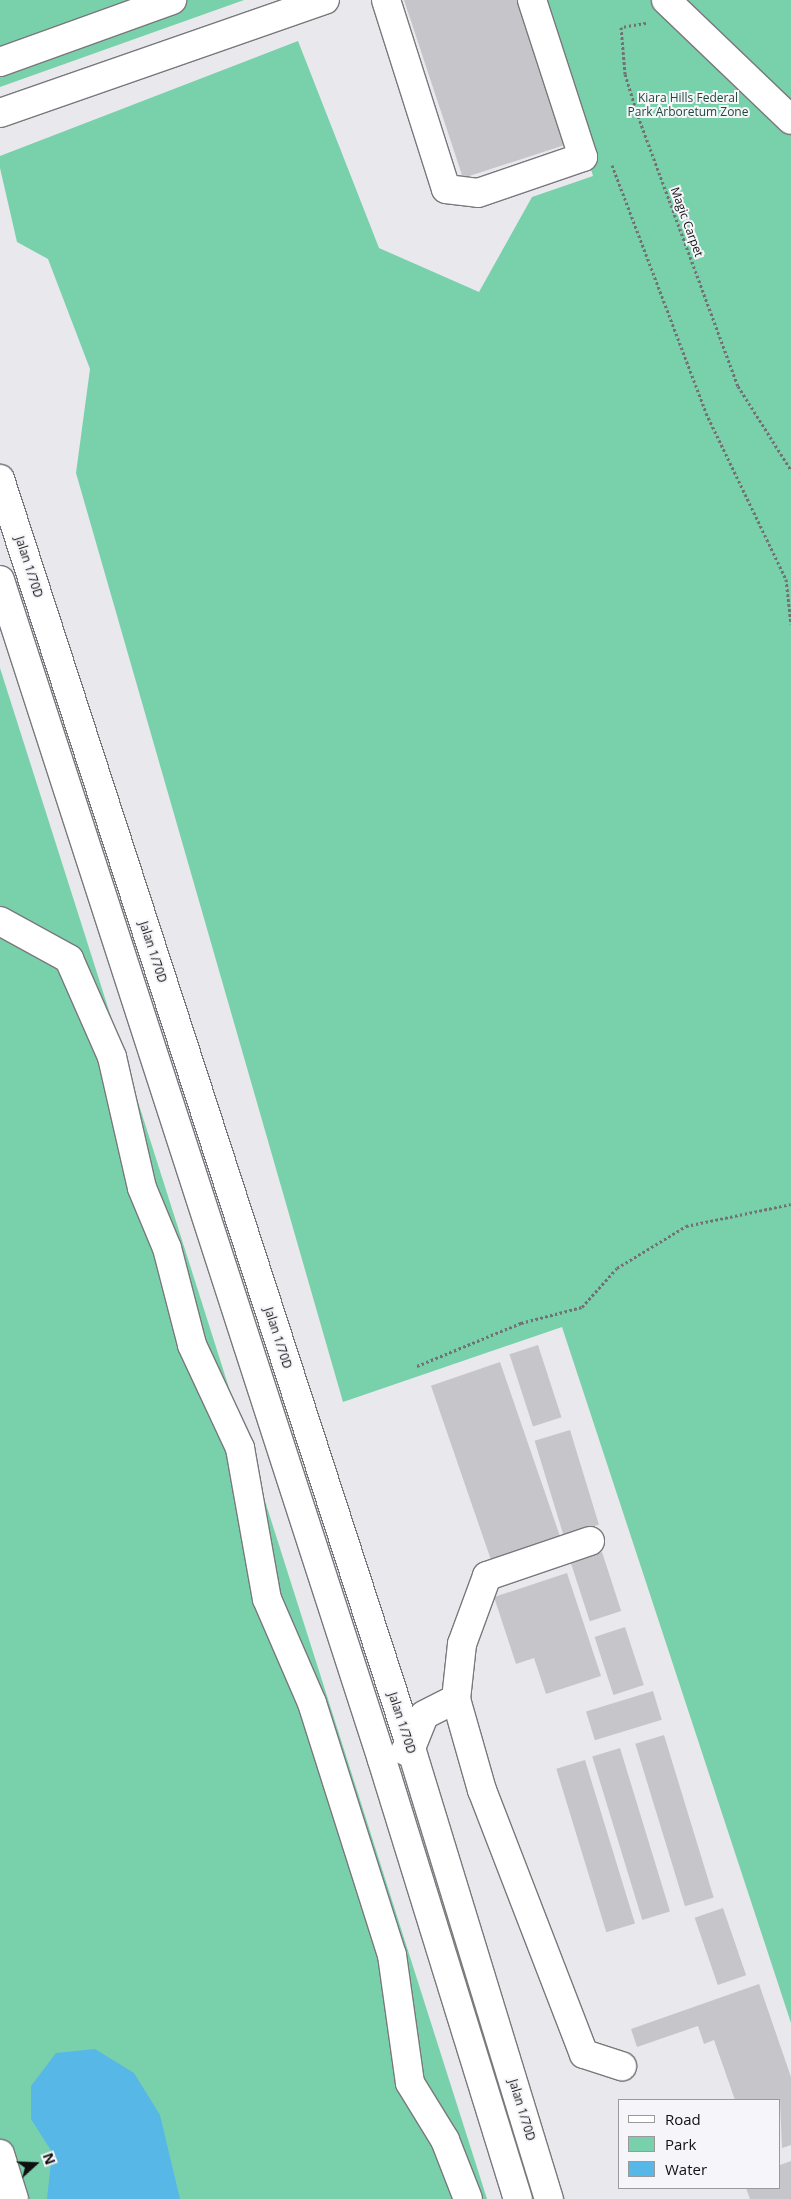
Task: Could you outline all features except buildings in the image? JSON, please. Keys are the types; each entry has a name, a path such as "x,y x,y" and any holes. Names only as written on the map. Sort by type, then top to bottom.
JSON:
{"street":[{"path":"0,62 172,0"},
{"path":"0,113 325,0"},
{"path":"386,0 446,189 478,193 583,157 532,0"},
{"path":"675,8 791,120"},
{"name":"Jalan 1/70D","path":"0,478 411,1748 549,2199"},
{"path":"0,580 382,1760 518,2199"},
{"path":"0,921 70,959 112,1057 142,1188 168,1248 192,1346 240,1448 266,1599 312,1703 392,1955 410,2084 445,2140 468,2199"},
{"path":"590,1541 487,1576 462,1644 456,1700 482,1790 584,2054 622,2066"},
{"path":"382,1760 411,1748 424,1715 456,1700"},
{"path":"0,2154 14,2199"}],"path":[{"name":"Magic Carpet","path":"675,8 621,27 625,74 738,386 791,470"},
{"path":"609,156 706,413 786,579 791,624"},
{"path":"417,1366 521,1323 582,1307 617,1268 686,1226 791,1204"}],"green space":[{"path":"0,0 244,0 0,87"},
{"name":"Kiara Hills Federal Park Arboretum Zone","path":"541,0 791,0 791,2023 562,1327 343,1402 76,473 90,369 48,259 17,242 0,168 0,156 298,41 379,248 479,292 532,197 593,176"},
{"path":"0,668 487,2199 0,2199"}],"water":[{"path":"95,2049 134,2073 160,2115 180,2199 47,2199 52,2152 31,2119 31,2086 56,2053"}]}
